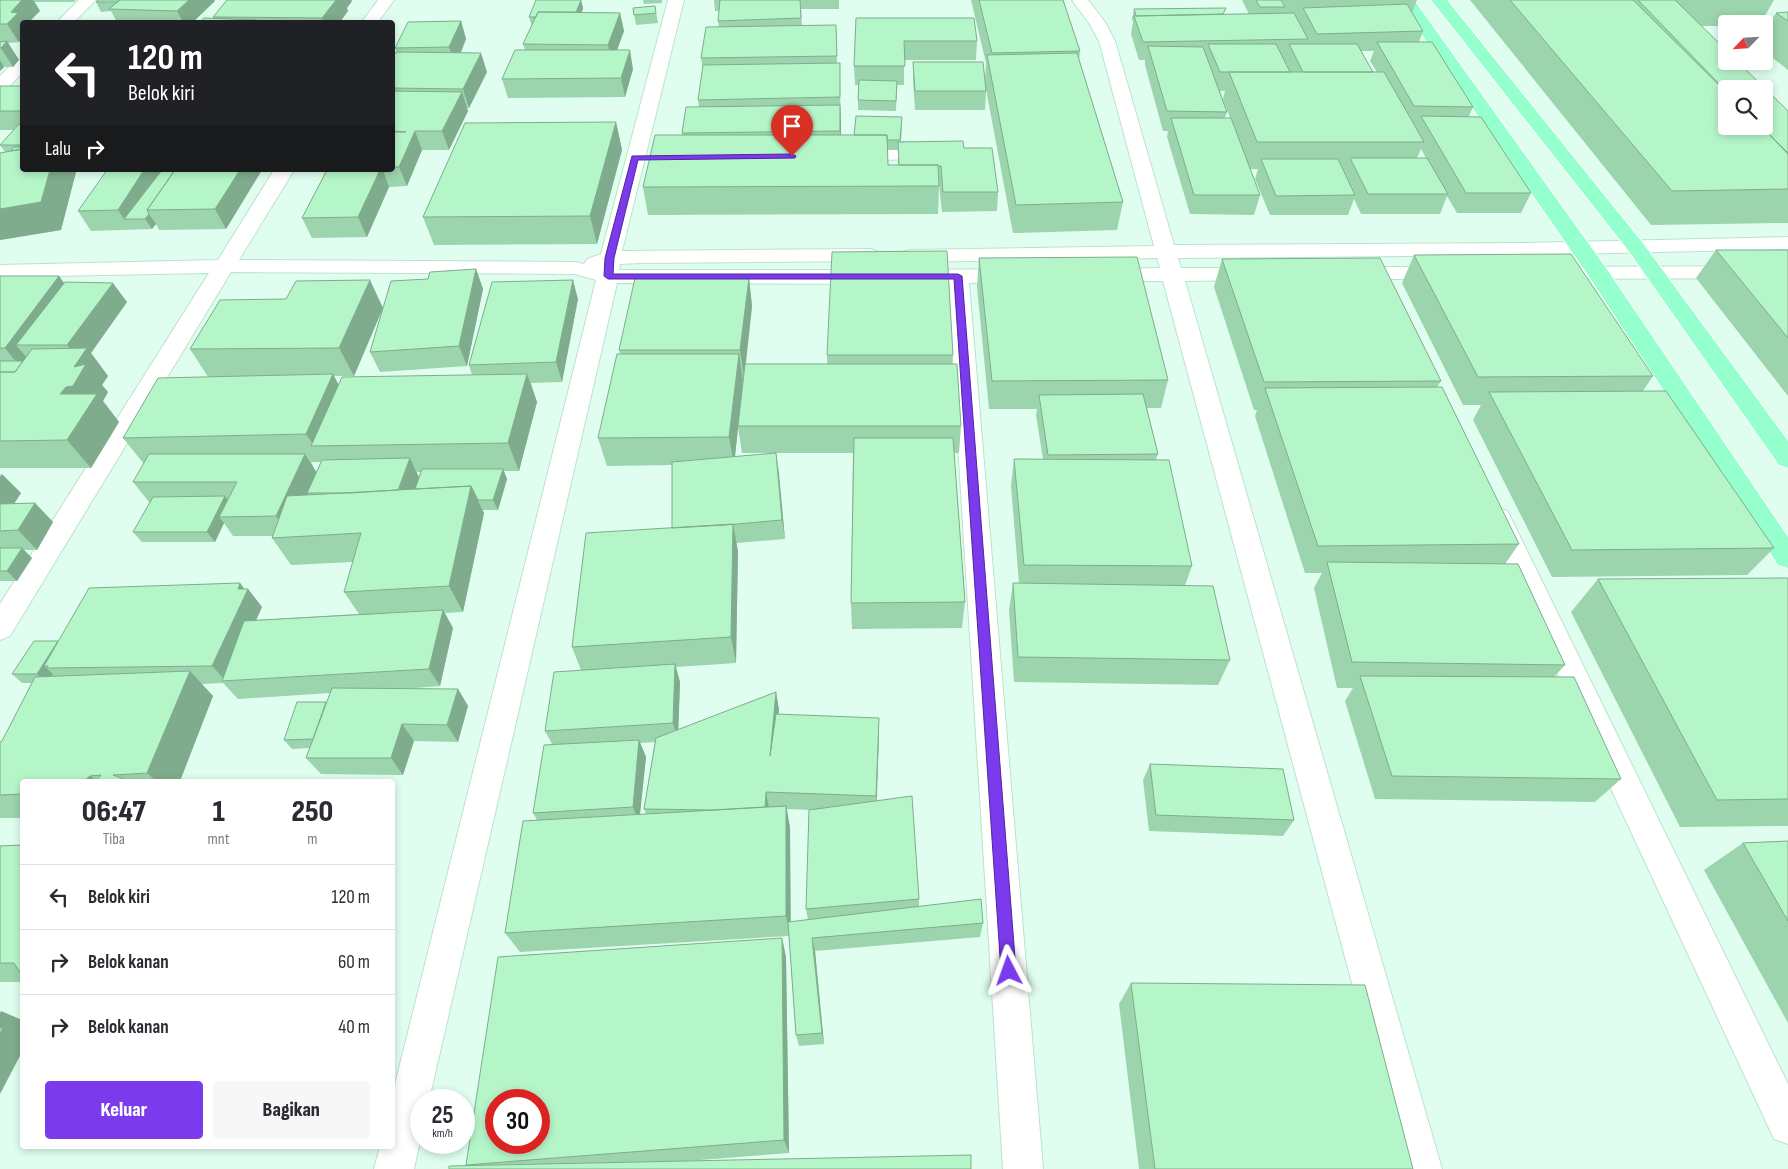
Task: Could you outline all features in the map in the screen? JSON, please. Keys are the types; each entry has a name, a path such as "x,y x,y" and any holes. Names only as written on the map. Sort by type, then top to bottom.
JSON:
{"main road":[{"path":"1406,0 1598,273 1788,558"},
{"path":"1439,0 1636,246 1788,459"},
{"path":"1450,61 1486,59"}],"street":[{"path":"67,20 88,0"},
{"path":"371,20 386,0"},
{"path":"394,1169 609,267 645,158 676,0"},
{"path":"1080,0 1097,22 1107,41 1171,264 1422,1169"},
{"path":"0,86 20,66"},
{"path":"831,156 958,154"},
{"path":"0,628 283,172"},
{"path":"1086,275 1171,264 1578,247 1788,243"},
{"path":"609,267 716,255 1022,256 1171,264 1272,274"},
{"path":"0,271 226,266 609,267 958,276 1037,276"},
{"path":"1529,273 1788,272"},
{"path":"1332,273 1460,273"},
{"path":"1381,273 1394,300"},
{"path":"958,276 1023,1169"},
{"path":"1488,497 1788,1126"}],"building":[{"path":"0,0 22,0 11,12 18,13 7,24 0,24"},
{"path":"98,0 120,0 118,2 96,2"},
{"path":"120,0 189,0 177,11 109,9"},
{"path":"227,0 336,0 322,18 213,17"},
{"path":"536,0 581,0 576,12 538,12 536,17 529,17"},
{"path":"720,0 800,0 801,18 718,21"},
{"path":"979,0 1063,0 1080,51 992,53"},
{"path":"1256,0 1281,0 1285,7 1260,7"},
{"path":"1510,0 1633,0 1718,84 1718,135 1770,135 1788,154 1788,189 1672,191"},
{"path":"1638,0 1675,0 1718,42 1718,70 1746,70 1756,80 1718,80 1718,83"},
{"path":"1407,4 1423,31 1317,34 1303,8"},
{"path":"655,6 656,13 634,15 633,8"},
{"path":"1226,8 1223,14 1136,16 1134,9"},
{"path":"538,12 620,13 608,45 523,44"},
{"path":"1788,12 1788,21 1776,13"},
{"path":"1294,13 1308,39 1143,42 1134,16"},
{"path":"204,18 257,20 202,20"},
{"path":"856,18 974,18 977,41 904,41 905,66 854,66"},
{"path":"461,21 449,47 395,48 408,22"},
{"path":"836,25 837,56 701,58 706,27"},
{"path":"7,41 1,48 0,48 0,42"},
{"path":"1377,42 1432,42 1473,107 1414,106"},
{"path":"1208,44 1276,44 1290,72 1220,72"},
{"path":"1289,44 1357,44 1373,72 1303,72"},
{"path":"1148,46 1203,47 1227,112 1167,111"},
{"path":"515,50 630,50 621,78 502,79"},
{"path":"481,53 463,89 395,88 395,54"},
{"path":"1077,53 1123,202 1016,205 987,55"},
{"path":"913,62 983,62 986,91 915,91"},
{"path":"840,63 840,97 698,100 703,65"},
{"path":"1229,72 1384,72 1424,142 1257,142"},
{"path":"859,80 897,81 896,101 858,100"},
{"path":"0,86 20,86 20,111 0,111"},
{"path":"395,91 462,92 442,131 415,131 399,167 395,167 395,132 406,132 395,131"},
{"path":"1773,96 1788,111 1788,153 1770,135 1773,135"},
{"path":"840,105 840,131 682,133 686,107"},
{"path":"856,116 902,117 900,140 887,140 887,135 854,135"},
{"path":"1421,116 1481,117 1531,193 1466,193"},
{"path":"1171,118 1231,118 1260,195 1194,195"},
{"path":"616,122 590,216 423,217 465,123"},
{"path":"19,124 20,124 20,145 0,145"},
{"path":"655,135 887,135 888,165 938,165 939,186 643,187"},
{"path":"963,141 964,148 992,148 998,192 943,192 941,166 899,165 898,142"},
{"path":"14,147 20,147 20,149 11,151"},
{"path":"20,149 20,172 49,172 41,202 0,209 0,153"},
{"path":"1350,158 1427,158 1448,194 1368,194"},
{"path":"1261,159 1338,159 1355,195 1276,196"},
{"path":"106,172 143,172 118,210 78,211"},
{"path":"160,172 174,172 147,210 149,214 145,219 124,219"},
{"path":"174,172 239,172 215,209 147,210"},
{"path":"326,172 379,172 358,217 302,218"},
{"path":"1716,250 1788,250 1788,338"},
{"path":"947,251 953,355 827,355 832,252"},
{"path":"1571,254 1653,376 1478,377 1414,255"},
{"path":"1137,257 1168,380 992,381 979,258"},
{"path":"1380,258 1441,381 1264,382 1222,259"},
{"path":"476,269 459,346 370,352 391,281 428,279 430,272"},
{"path":"0,276 59,276 5,348 0,348"},
{"path":"635,278 749,278 740,350 619,350"},
{"path":"370,280 339,348 190,349 220,300 286,299 296,281"},
{"path":"573,280 556,362 469,365 492,282"},
{"path":"65,282 113,283 67,345 16,345"},
{"path":"87,348 74,367 86,364 73,386 66,387 60,394 97,394 67,440 0,441 0,372 15,372 32,349"},
{"path":"617,354 739,354 729,437 598,438"},
{"path":"0,361 23,361 15,372 0,372"},
{"path":"745,364 957,364 961,426 738,426"},
{"path":"333,374 306,434 123,438 158,378"},
{"path":"527,374 508,443 311,446 342,377"},
{"path":"1442,387 1519,544 1318,546 1265,388"},
{"path":"1666,391 1774,548 1572,550 1489,392"},
{"path":"1143,394 1158,454 1048,455 1039,395"},
{"path":"854,438 953,438 965,602 851,603"},
{"path":"776,453 782,520 672,528 672,462"},
{"path":"149,454 305,454 276,516 219,517 237,482 133,482"},
{"path":"410,458 398,490 307,493 322,460"},
{"path":"1014,459 1169,460 1192,566 1024,565"},
{"path":"422,469 503,469 493,500 478,500 471,486 415,489"},
{"path":"471,486 449,586 344,592 361,533 272,538 287,496"},
{"path":"225,496 207,532 133,532 153,497"},
{"path":"35,503 18,530 0,531 0,504"},
{"path":"733,524 731,637 572,647 586,533"},
{"path":"0,548 22,548 7,571 0,571"},
{"path":"1327,562 1518,564 1565,665 1352,662"},
{"path":"1788,578 1788,799 1717,800 1598,579"},
{"path":"240,583 238,589 248,589 212,666 47,668 48,666 44,666 89,588"},
{"path":"1013,583 1213,586 1230,660 1018,657"},
{"path":"443,610 429,669 222,681 244,621"},
{"path":"34,641 58,641 37,674 12,674"},
{"path":"675,664 673,723 545,731 554,672"},
{"path":"190,671 147,773 113,775 124,779 98,779 101,775 90,776 86,779 20,779 20,794 0,795 0,742 35,677"},
{"path":"1360,676 1574,677 1621,779 1392,776"},
{"path":"332,688 458,689 447,725 402,724 391,758 306,758"},
{"path":"776,692 770,756 776,714 879,718 876,796 766,792 765,807 712,810 644,809 656,738"},
{"path":"297,702 326,702 313,739 284,740"},
{"path":"639,740 633,807 533,813 544,745"},
{"path":"1150,764 1283,769 1294,820 1156,815"},
{"path":"912,796 919,899 806,909 809,810"},
{"path":"786,806 786,916 505,933 523,821"},
{"path":"1788,841 1788,921 1743,843"},
{"path":"20,845 20,972 14,963 0,963 0,846"},
{"path":"981,899 983,923 812,938 822,1033 796,1035 788,922"},
{"path":"782,938 784,1140 466,1165 468,1154 475,1154 475,1106 498,957"},
{"path":"1131,983 1365,985 1413,1169 1155,1169"},
{"path":"971,1155 971,1169 449,1169 449,1166"}],"route":[{"path":"792,156 635,158 610,258 608,276 834,278 958,276 1009,971"}]}
